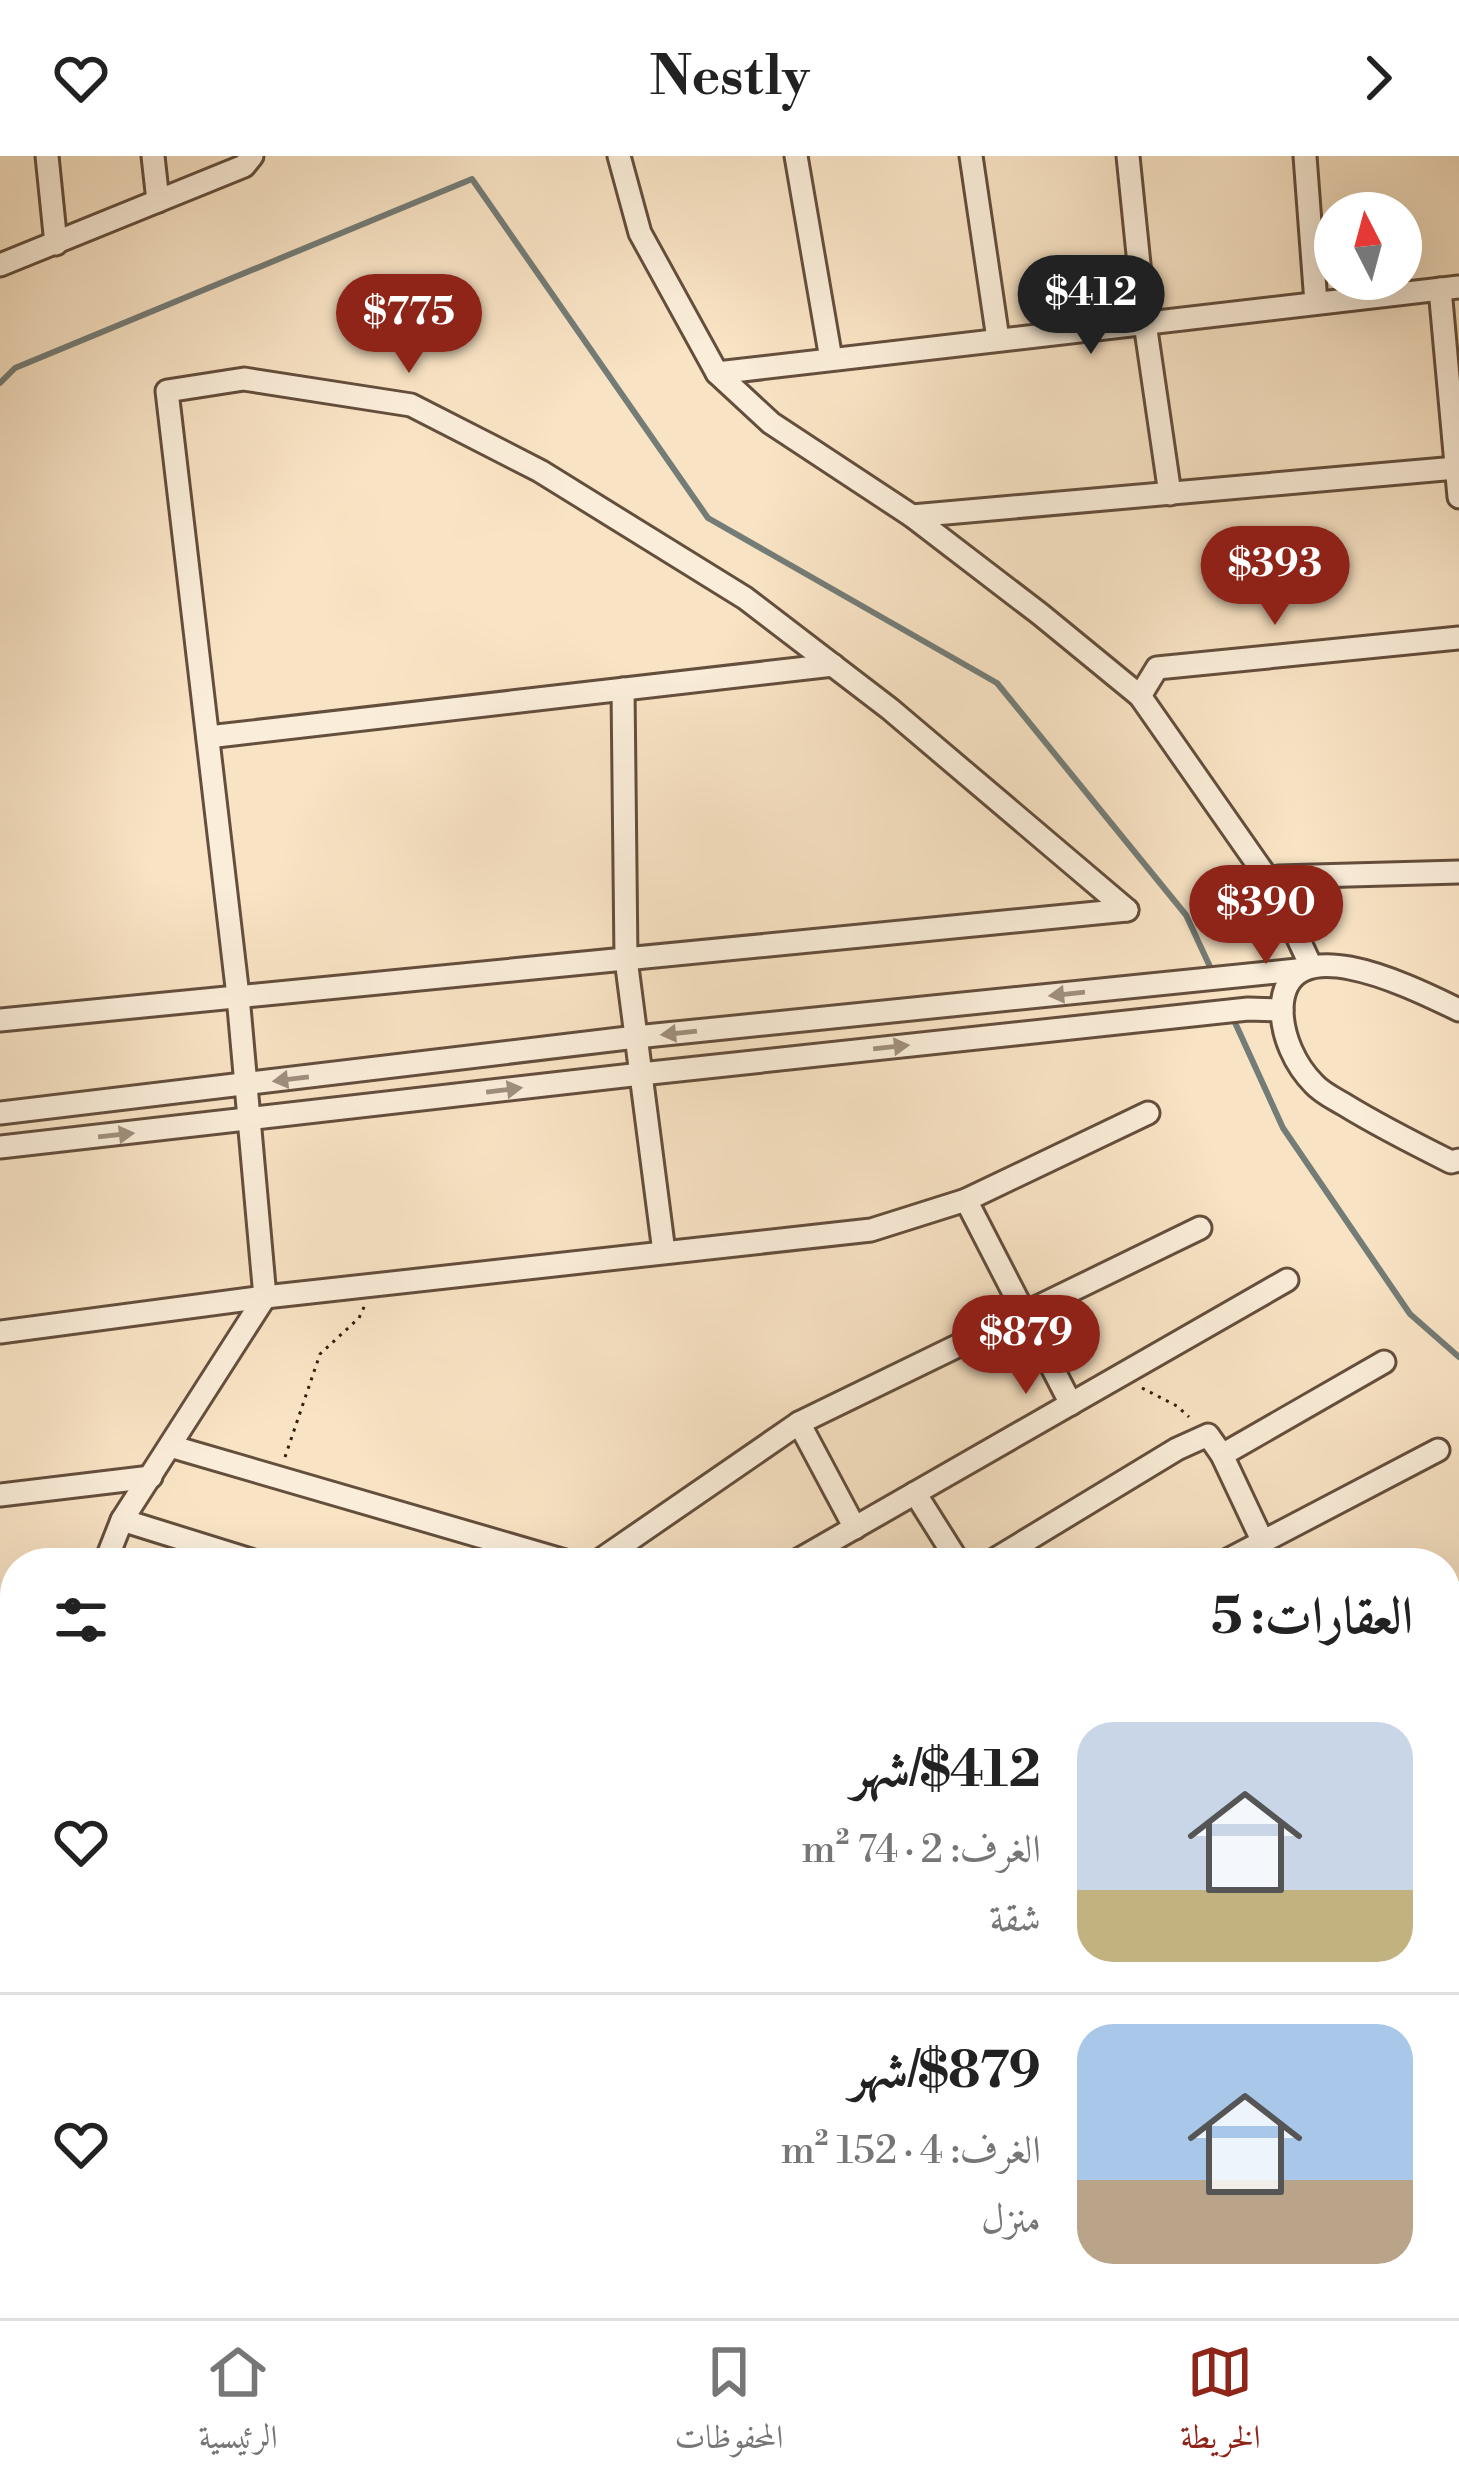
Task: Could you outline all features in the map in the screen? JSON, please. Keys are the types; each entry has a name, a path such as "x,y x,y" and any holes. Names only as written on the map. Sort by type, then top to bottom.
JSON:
{"street":[{"path":"47,156 56,244"},
{"path":"153,156 158,201"},
{"path":"0,265 244,166 252,156"},
{"path":"619,156 640,233 717,373 771,423 912,516 1140,696 1275,889 1304,968"},
{"path":"796,156 831,359"},
{"path":"971,156 998,339"},
{"path":"1128,156 1170,494"},
{"path":"1305,156 1316,303"},
{"path":"717,373 1449,288 1459,497"},
{"path":"0,1020 238,996 1127,910 890,709 745,598 540,471 411,405 244,379 167,391 238,996 266,1297 122,1520 111,1548"},
{"path":"912,516 1456,468"},
{"path":"1140,696 1157,668 1459,638"},
{"path":"208,736 832,665"},
{"path":"623,689 626,959 664,1252"},
{"path":"1275,889 1279,877 1285,875 1459,872"},
{"path":"0,1113 636,1037 1332,965 1393,979 1459,1010"},
{"path":"1304,968 1285,989 1282,1010 1287,1044 1315,1085 1371,1122 1456,1166"},
{"path":"0,1148 641,1074 1282,1010"},
{"path":"0,1331 871,1230 966,1200 1148,1113"},
{"path":"966,1200 1071,1404"},
{"path":"618,1548 799,1423 1200,1228"},
{"path":"820,1548 1287,1280"},
{"path":"1222,1454 1384,1362"},
{"path":"799,1423 855,1528"},
{"path":"1014,1548 1208,1435 1222,1454 1262,1540"},
{"path":"170,1446 520,1548"},
{"path":"1248,1548 1438,1450"},
{"path":"0,1495 151,1477"},
{"path":"915,1493 950,1548"},
{"path":"122,1520 212,1548"}],"path":[{"path":"278,1479 320,1354 359,1318 366,1286"},
{"path":"1118,1377 1177,1406 1208,1435"}],"waterway":[{"path":"0,383 15,368 472,179 708,518 997,683 1186,915 1212,971"},
{"path":"1232,1016 1283,1128 1410,1314 1459,1357"}]}
